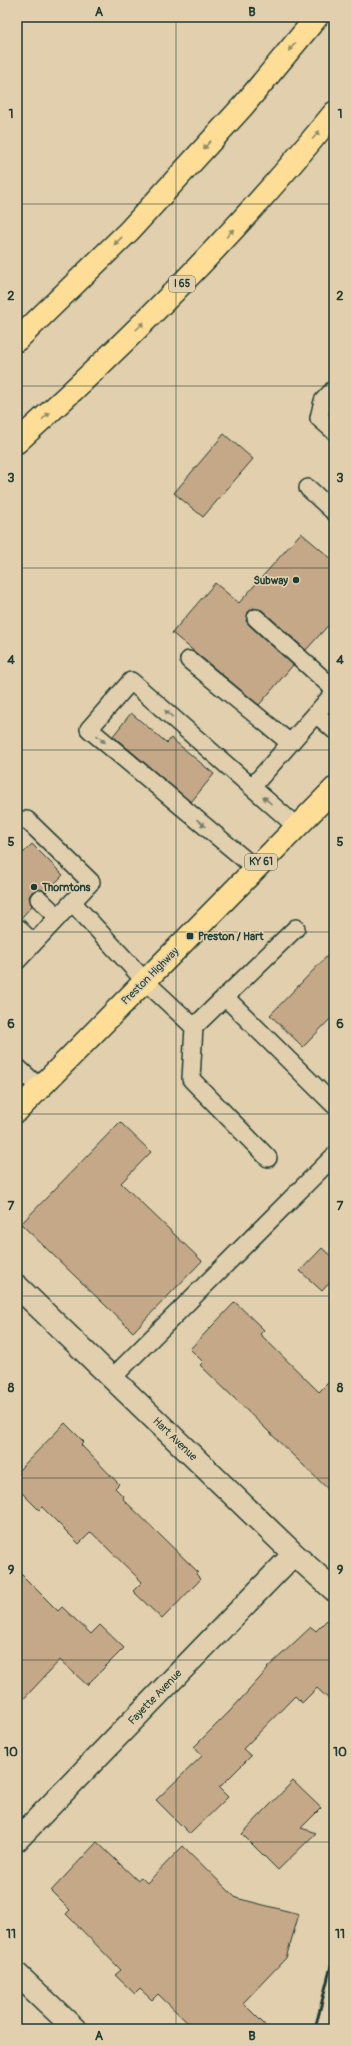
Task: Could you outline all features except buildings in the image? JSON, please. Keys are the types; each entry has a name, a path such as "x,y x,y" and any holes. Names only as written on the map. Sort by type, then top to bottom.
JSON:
{"main road":[{"path":"17,340 134,225 243,106 317,17"},
{"name":"I 65","path":"17,442 90,376 208,258 334,113"},
{"name":"Preston Highway","path":"17,1111 334,789"}],"street":[{"name":"Hart Avenue","path":"17,1286 294,1554 334,1590"},
{"name":"Fayette Avenue","path":"17,1840 294,1554"},
{"path":"17,1974 75,2029"}],"lane":[{"path":"334,389 323,401 319,418 334,431"},
{"path":"308,488 334,512"},
{"path":"256,618 334,689"},
{"path":"189,660 290,743"},
{"path":"255,868 89,730 131,681 296,826"},
{"path":"252,787 334,693"},
{"path":"316,714 334,730"},
{"path":"17,820 26,820 91,882 17,960"},
{"path":"39,899 58,917"},
{"path":"72,902 145,981 194,1027"},
{"path":"17,927 33,943"},
{"path":"268,1158 191,1079 194,1027 296,928"},
{"path":"225,997 334,1105"},
{"path":"17,1066 40,1088"},
{"path":"112,1378 334,1156"}],"railway":[{"path":"315,2029 334,1954"}],"place":[{"name":"Subway","path":"296,580"},
{"name":"Thorntons","path":"34,887"},
{"name":"Preston / Hart","path":"190,936"}]}
